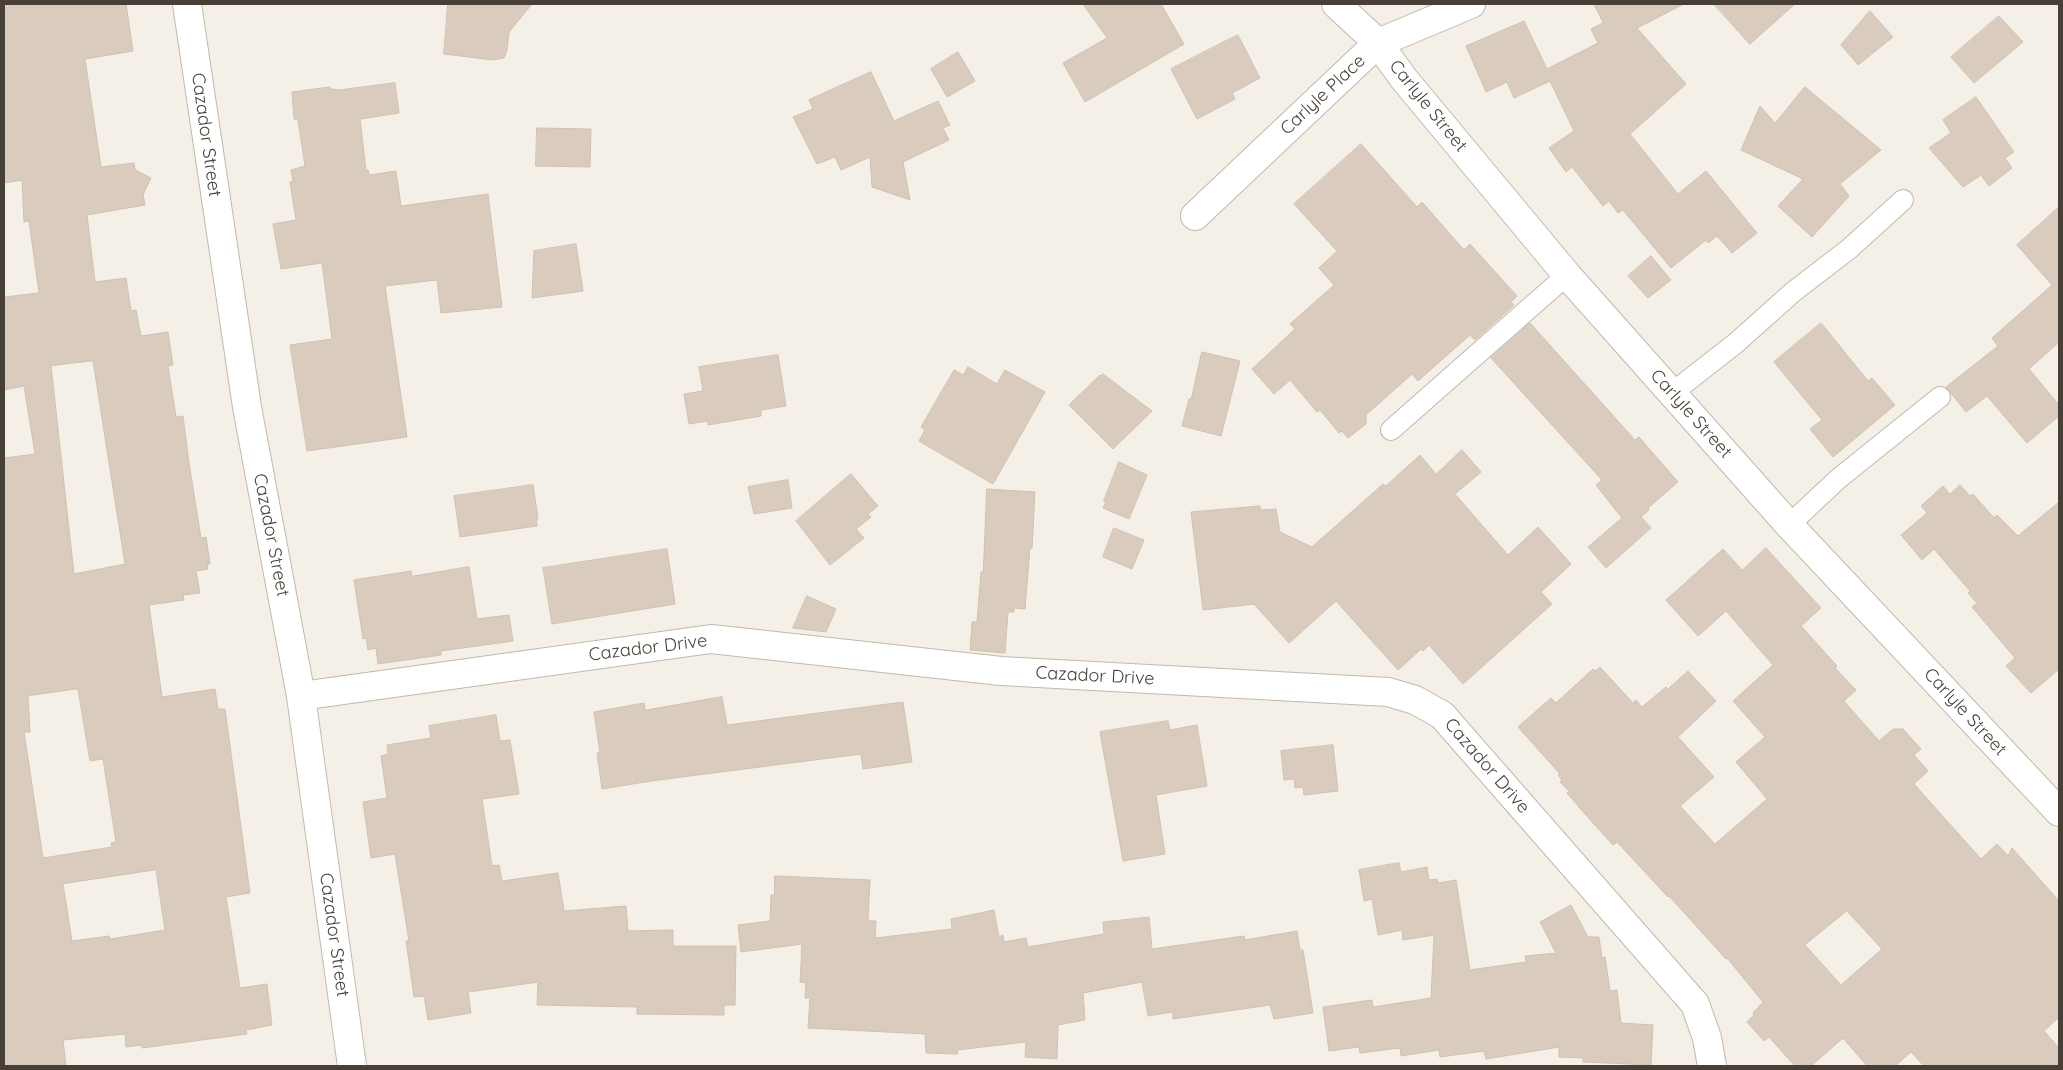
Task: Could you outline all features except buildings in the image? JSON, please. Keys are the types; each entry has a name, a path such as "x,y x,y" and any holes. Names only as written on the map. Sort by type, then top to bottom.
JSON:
{"street":[{"name":"Cazador Street","path":"187,4 247,407 301,696 352,1066"},
{"name":"Carlyle Street","path":"1336,4 1378,43 1404,79 1567,275 1789,525 2059,812"},
{"name":"Carlyle Place","path":"1195,216 1378,43 1472,4"},
{"name":"Cazador Drive","path":"301,696 711,639 1001,671 1388,692 1414,700 1442,715 1695,1004 1707,1038 1712,1066"}],"lane":[{"path":"1672,393 1736,343 1794,292 1849,249 1903,200"},
{"path":"1391,430 1567,275"},
{"path":"1789,525 1838,479 1940,397"}]}
